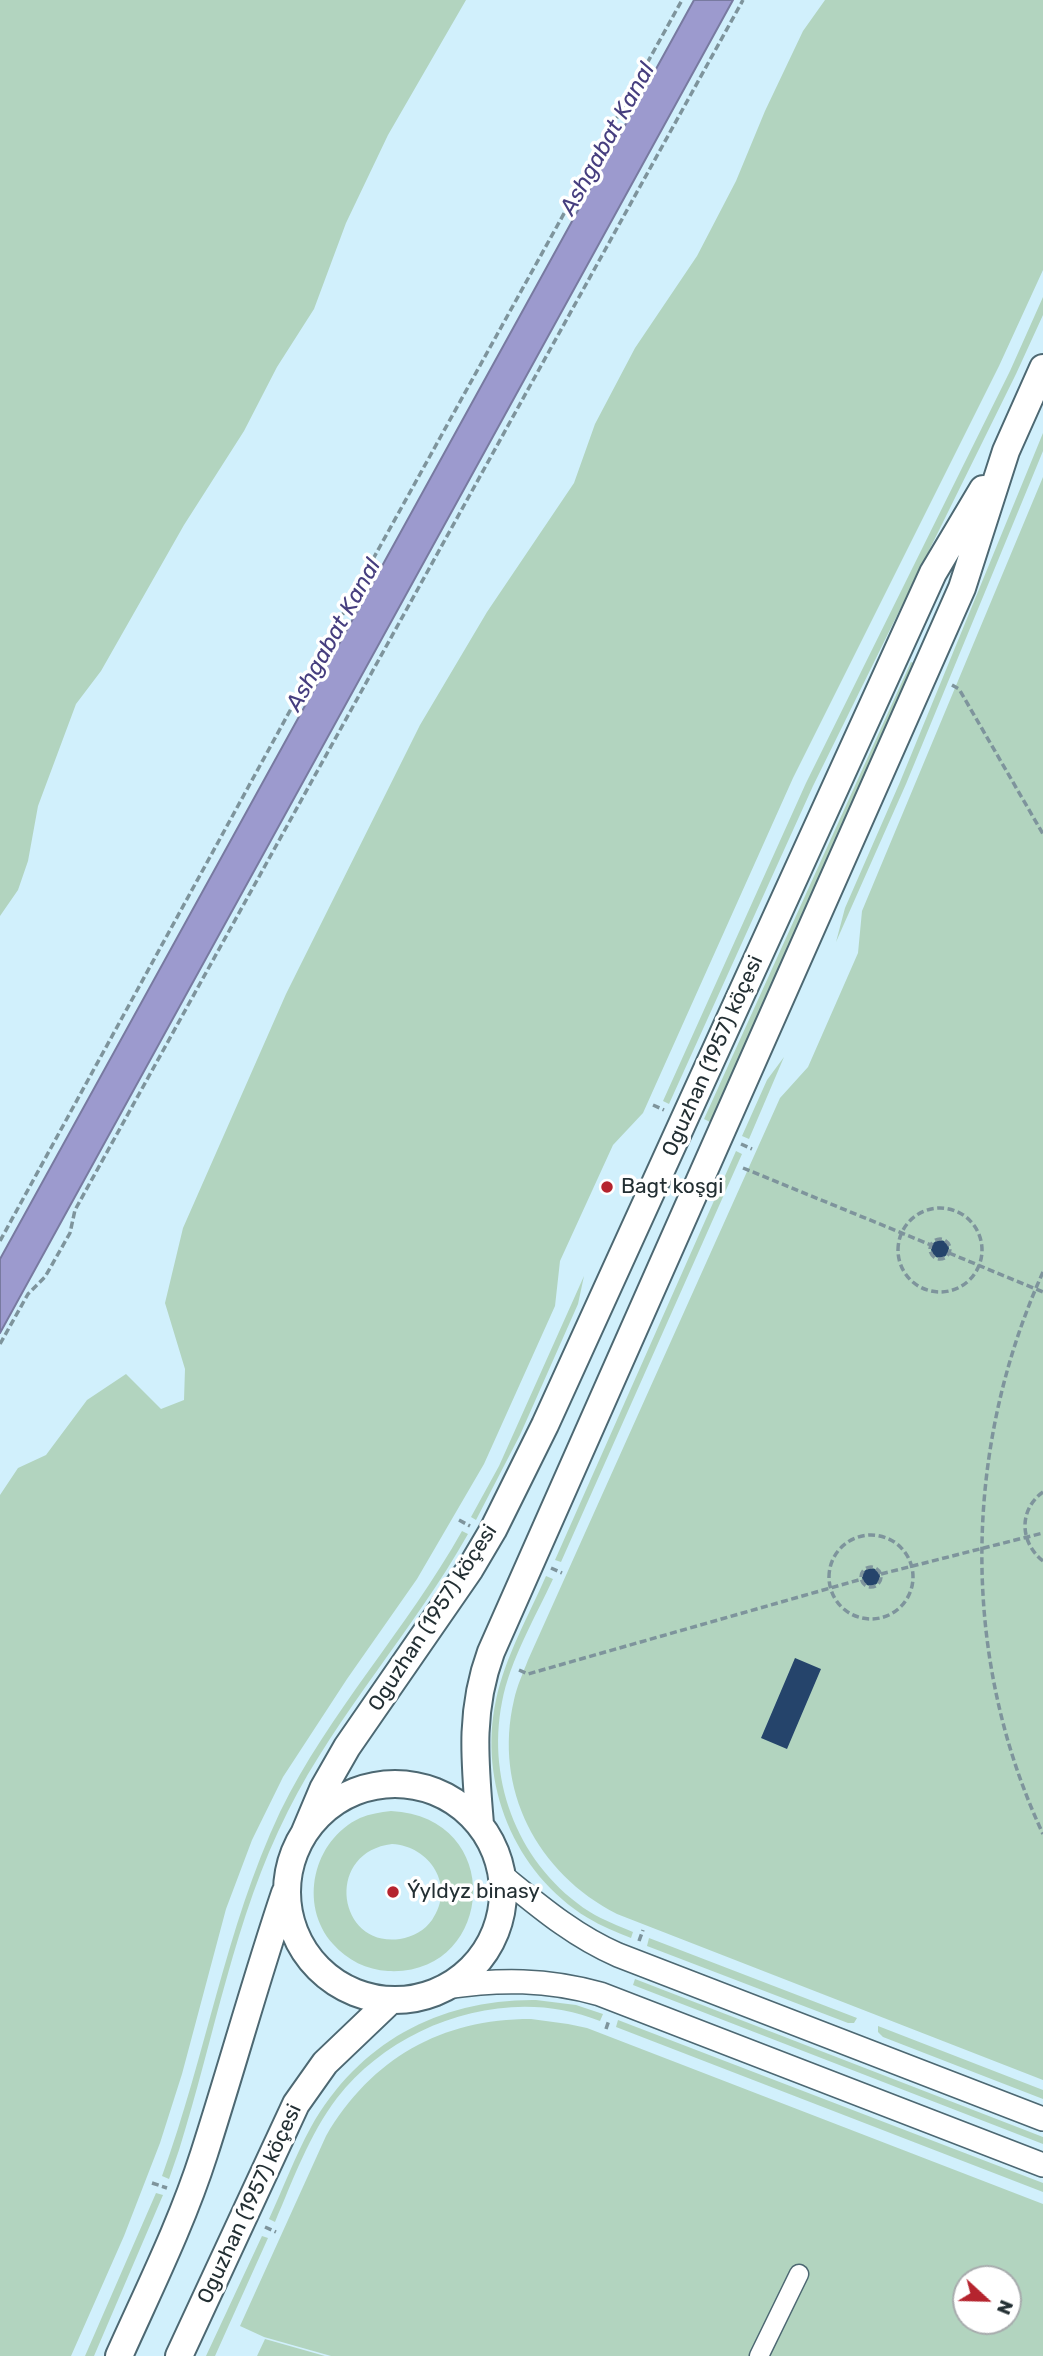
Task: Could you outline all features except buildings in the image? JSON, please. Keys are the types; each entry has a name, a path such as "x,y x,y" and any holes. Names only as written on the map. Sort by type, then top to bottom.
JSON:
{"main road":[{"name":"Oguzhan (1957) köçesi","path":"480,1824 474,1726 478,1696 491,1653 962,588 1006,451 1043,369"},
{"name":"Oguzhan (1957) köçesi","path":"303,1834 328,1806 361,1788 399,1783 418,1785 444,1795 468,1811 480,1824 494,1849 502,1876 501,1914 491,1940 476,1964 446,1987 419,1997 391,2000 355,1992 323,1972 310,1958 296,1934 288,1906 289,1869 303,1834 323,1789 347,1747 470,1569 512,1493 933,573 1006,451"},
{"name":"Oguzhan (1957) köçesi","path":"119,2356 180,2220 200,2165 287,1888"},
{"name":"Oguzhan (1957) köçesi","path":"179,2356 296,2104 325,2063 391,2000"}],"street":[{"path":"502,1876 568,1928 595,1945 1043,2119"},
{"path":"446,1987 482,1982 534,1981 600,1994 1043,2165"},
{"path":"759,2356 799,2274"}],"path":[{"path":"0,1241 682,0"},
{"path":"0,1344 28,1294 46,1277 70,1233 75,1210 743,0"},
{"path":"952,685 959,689 1043,834"},
{"path":"743,1168 931,1245"},
{"path":"929,1209 951,1209 961,1213 976,1228 981,1239 979,1266 970,1279 951,1290 929,1291 910,1280 899,1261 898,1250 902,1233 910,1220 929,1209"},
{"path":"939,1239 944,1240 950,1248 949,1253 946,1257 936,1258 932,1255 931,1245 939,1239"},
{"path":"949,1253 1043,1292"},
{"path":"1043,1272 1000,1396 986,1478 981,1548 985,1632 998,1710 1016,1769 1043,1834"},
{"path":"1043,1492 1026,1515 1026,1537 1030,1547 1043,1561"},
{"path":"881,1574 1043,1532"},
{"path":"861,1536 883,1536 893,1541 908,1556 912,1567 911,1589 907,1599 891,1614 881,1618 870,1619 849,1613 834,1597 830,1587 829,1576 835,1555 842,1546 861,1536"},
{"path":"868,1567 874,1567 881,1574 881,1579 874,1586 864,1584 864,1570 868,1567"},
{"path":"519,1670 528,1674 862,1579"}],"green space":[{"path":"0,0 466,0 388,135 346,223 314,309 277,367 244,431 184,525 101,671 76,704 38,806 28,861 18,890 0,916"},
{"path":"825,0 1043,0 1043,270 999,366 793,778 643,1113 613,1145 560,1261 555,1306 484,1464 417,1579 283,1777 252,1840 226,1909 182,2074 160,2143 124,2236 71,2356 0,2356 0,1495 18,1468 46,1455 87,1400 126,1374 161,1409 184,1400 185,1369 165,1303 183,1228 286,994 420,725 487,612 574,483 595,424 635,348 697,256 736,181 803,31"},
{"path":"1043,297 1043,315 1016,374 813,786 669,1104 663,1101 806,783 1010,371"},
{"path":"1043,433 1043,451 906,784 836,942 845,908 900,782"},
{"path":"1043,477 1043,2080 617,1914 589,1897 564,1876 544,1852 528,1825 516,1796 510,1765 509,1733 515,1695 528,1660 780,1098 808,1067 858,953 862,911"},
{"path":"911,662 914,663 710,1122 704,1119"},
{"path":"784,1057 749,1139 742,1136 767,1080"},
{"path":"736,1151 742,1154 561,1562 555,1560"},
{"path":"584,1276 578,1304 520,1435 476,1520 471,1517 499,1466"},
{"path":"462,1531 468,1534 447,1569 330,1739 288,1811 269,1852 239,1935 192,2107 169,2179 162,2176 230,1947 261,1856 280,1812 321,1740 417,1602"},
{"path":"546,1576 553,1579 517,1655 502,1702 498,1732 504,1792 527,1847 544,1872 590,1912 633,1932 631,1938 588,1918 562,1899 540,1877 522,1851 498,1794 492,1763 496,1700 511,1652"},
{"path":"391,1811 429,1820 455,1839 469,1866 473,1896 466,1925 450,1949 423,1966 388,1971 358,1963 333,1944 322,1928 314,1893 316,1875 331,1841 344,1828 360,1818","holes":["392,1844 406,1846 428,1860 435,1870 440,1882 439,1907 429,1924 414,1935 400,1939 379,1938 363,1929 352,1915 347,1898 348,1880 356,1863 370,1851"]},
{"path":"649,1938 857,2018 854,2023 848,2023 647,1946"},
{"path":"635,1979 1043,2137 1043,2144 633,1985"},
{"path":"536,2000 576,2005 603,2014 600,2021 565,2011 529,2007 492,2009 456,2017 422,2030 390,2049 362,2071 327,2112 310,2142 275,2222 269,2219 311,2127 353,2071 378,2049 405,2031 435,2017 467,2007"},
{"path":"531,2019 587,2028 1043,2204 1043,2356 331,2356 264,2337 240,2326 326,2136 344,2109 387,2065 412,2048 467,2026"},
{"path":"618,2020 1043,2183 1043,2192 616,2027"},
{"path":"878,2026 1043,2090 1043,2099 883,2037 878,2032"},
{"path":"156,2193 163,2195 94,2356 85,2356"},
{"path":"262,2236 268,2238 215,2356 206,2356"},
{"path":"265,2339 325,2356 257,2356"}],"water":[{"path":"694,0 733,0 0,1333 0,1259"}],"place":[{"name":"Bagt koşgi","path":"607,1187"},
{"name":"Ýyldyz binasy","path":"393,1892"}],"water label":[{"name":"Ashgabat Kanal","path":"608,139"},
{"name":"Ashgabat Kanal","path":"334,635"}]}
